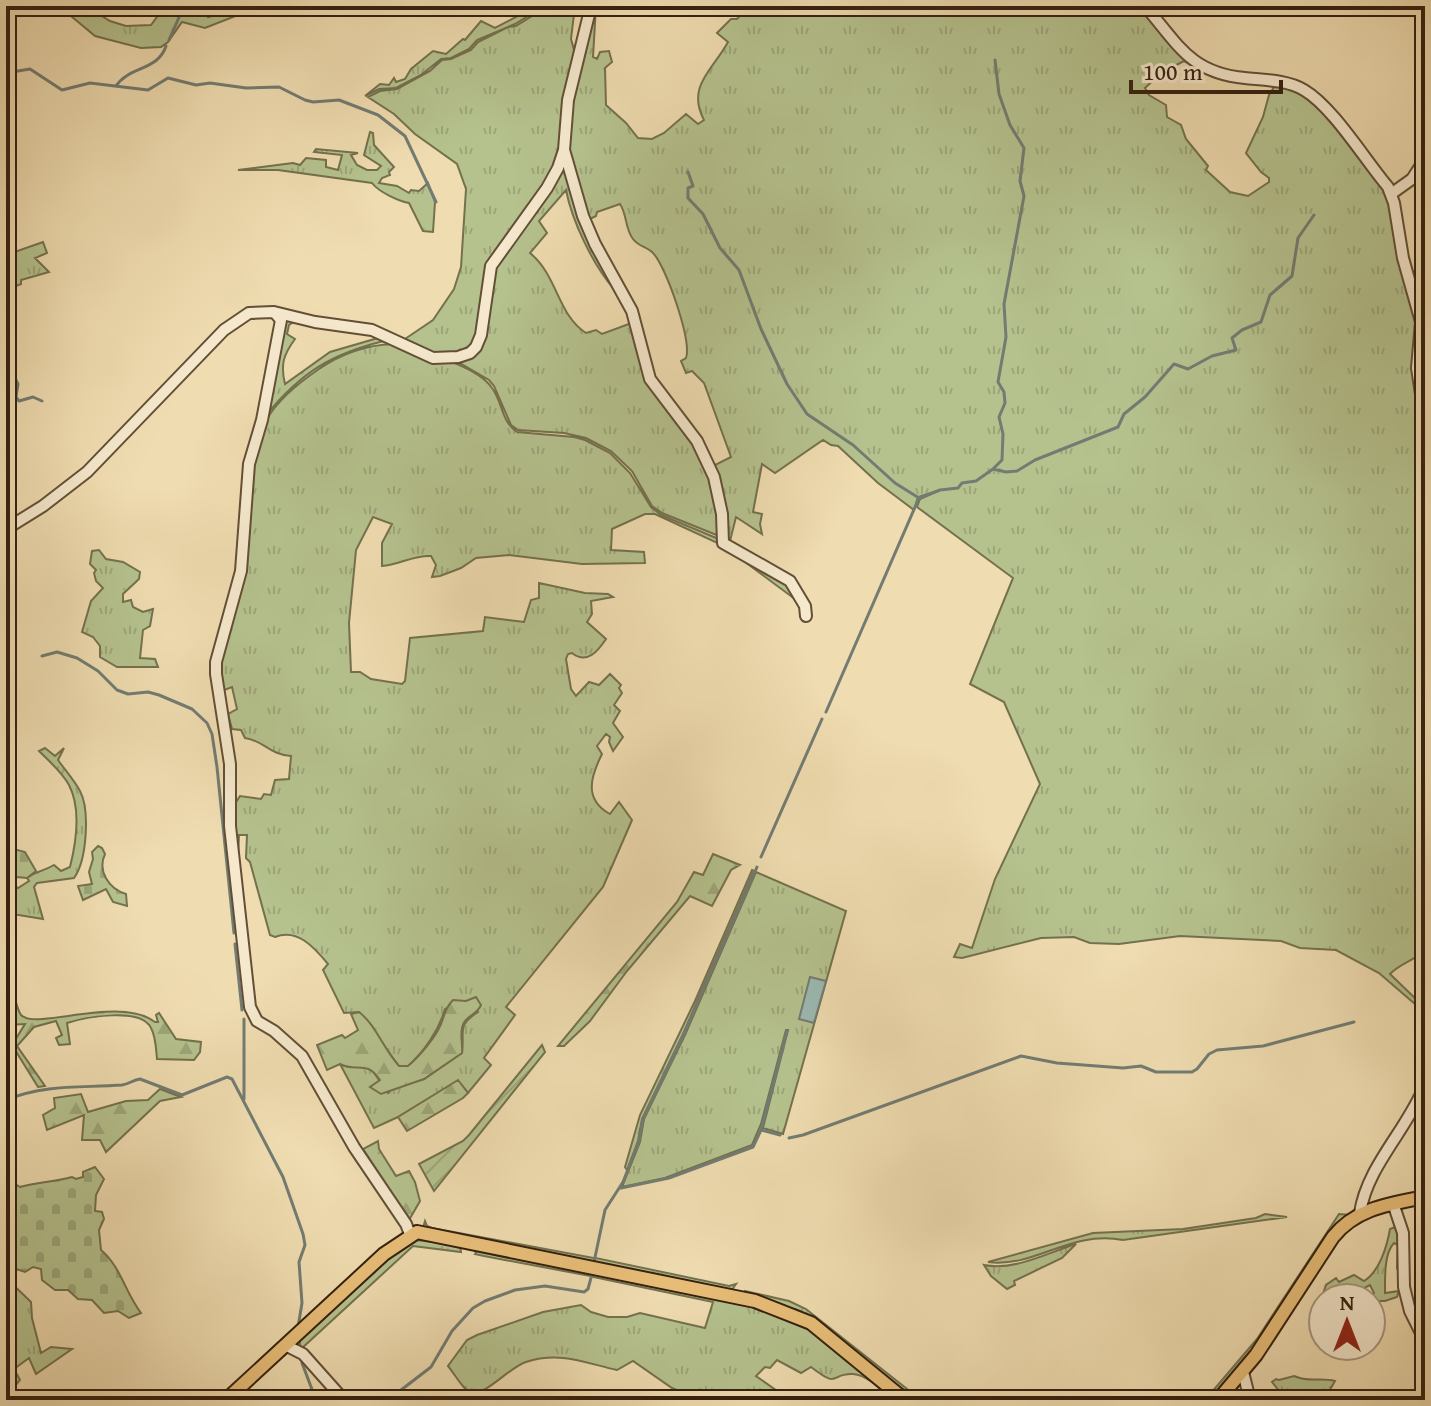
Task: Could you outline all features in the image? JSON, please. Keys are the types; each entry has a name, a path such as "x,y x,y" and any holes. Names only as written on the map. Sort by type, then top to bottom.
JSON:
{"main road":[{"path":"1218,1400 1243,1372 1333,1237 1348,1220 1393,1203 1425,1197"},
{"path":"226,1400 384,1254 417,1232 755,1301 811,1323 905,1400"}],"street":[{"path":"6,529 43,506 87,472 238,319 249,313 274,312 315,322 372,330 433,358 470,353 481,335 491,266 547,188 564,150 568,100 591,6"},
{"path":"1145,6 1185,54 1202,67 1228,76 1280,82 1306,91 1343,131 1391,194 1403,258 1423,331 1417,368 1425,420"},
{"path":"564,150 583,216 632,311 650,379 697,441 714,477 722,514 723,543 790,581 805,606 806,616"},
{"path":"1391,194 1412,179 1425,159"},
{"path":"274,312 281,320 262,420 249,464 241,571 216,662 230,764 230,826 249,996 257,1021 290,1044 311,1069 354,1147 410,1234"},
{"path":"1425,987 1425,1021"},
{"path":"1360,1213 1364,1190 1425,1085"},
{"path":"1393,1203 1403,1233 1404,1287 1410,1311 1425,1341"},
{"path":"287,1346 303,1354 344,1400"},
{"path":"1243,1372 1250,1400"}],"green space":[{"path":"59,6 86,6 110,21 126,26 151,25 165,6 195,7 208,17 242,6 277,6 253,15 238,15 205,28 182,22 161,47 141,48 95,36"},
{"path":"537,6 544,6 515,24 477,40 469,49 451,58 441,59 421,75 396,88 379,89 365,96 380,84 389,85 394,78 396,82 405,79 411,69 433,51 446,54 465,40 481,21 495,28"},
{"path":"548,6 575,6 571,39 576,57 556,168 496,254 479,334 468,352 436,357 402,341 433,320 454,289 461,267 466,189 457,164 368,97 380,91 397,89 430,71 442,60 471,50 478,42 516,26"},
{"path":"594,6 593,57 597,59 600,52 609,51 612,62 605,68 606,105 638,138 652,139 686,114 698,124 704,120 699,108 700,88 728,42 717,33 749,6 1142,6 1183,56 1227,79 1213,77 1184,61 1161,73 1145,88 1149,95 1166,105 1167,117 1181,125 1186,139 1208,166 1206,170 1230,192 1248,196 1269,182 1269,178 1246,153 1276,84 1294,88 1314,101 1386,188 1418,322 1417,382 1425,434 1425,950 1390,974 1422,1005 1422,1010 1379,973 1336,950 1300,948 1281,941 1180,936 1119,944 1090,943 1074,937 1041,938 962,958 954,957 960,944 972,948 995,879 1040,784 1004,702 970,684 1013,578 917,507 920,499 938,491 918,497 914,510 878,483 838,446 823,440 775,473 762,464 753,512 762,514 762,534 736,517 729,545 726,543 713,466 731,457 704,383 692,371 686,373 681,361 686,358 687,349 671,287 653,253 630,235 620,204 597,212 588,220 567,142 578,63"},
{"path":"370,132 373,133 374,145 394,167 390,175 379,183 397,186 409,193 411,190 419,191 428,183 435,202 433,232 423,231 409,203 389,196 372,183 278,170 238,170 293,163 300,165 306,158 326,160 326,167 338,170 342,155 314,152 316,149 358,153 351,155 357,165 367,170 377,170 381,166 364,155"},
{"path":"564,156 617,289 598,268 584,242 566,190 539,221 547,233 530,253 546,273 569,316 586,333 596,330 602,334 629,324 630,319 648,377 699,447 719,504 719,536 652,506 632,471 611,451 586,438 564,433 518,430 511,425 489,380 453,359 478,346 489,275"},
{"path":"43,242 47,253 35,258 49,272 21,280 21,284 6,290 6,255"},
{"path":"282,317 373,333 294,322 289,325 287,334 295,339 284,360 285,384 330,352 385,336 384,341 348,352 319,367 305,376 267,414"},
{"path":"393,344 447,360 474,372 492,388 508,423 517,432 574,437 610,453 630,473 651,507 661,515 721,540 789,584 803,605 722,545 655,514 645,514 612,529 611,550 644,552 645,563 582,564 509,555 476,558 461,568 432,577 436,565 431,556 382,566 382,543 392,524 373,517 356,550 349,623 351,672 360,672 371,679 402,684 405,681 410,638 483,631 485,617 524,622 531,600 539,598 539,583 613,597 591,601 592,614 587,622 606,639 603,644 587,657 572,653 566,659 571,689 576,696 589,682 599,685 610,674 621,685 622,693 614,705 620,711 613,723 623,737 613,751 610,737 606,734 597,746 602,754 592,787 601,808 610,814 619,802 632,820 603,887 506,1007 515,1015 484,1058 491,1065 468,1093 458,1081 374,1128 340,1064 372,1070 388,1093 394,1087 424,1079 462,1053 464,1025 478,1012 467,1001 445,1009 435,1033 420,1054 408,1066 399,1066 359,1012 344,1013 323,970 328,964 317,951 298,937 270,935 250,862 246,858 247,835 239,835 238,857 231,810 240,796 261,799 264,794 271,795 275,780 289,779 291,756 277,753 245,738 241,730 232,729 228,714 237,709 232,687 219,692 219,678 240,586 249,477 259,436 267,419 290,391 327,364 364,348"},
{"path":"99,550 106,559 123,562 140,572 139,579 123,594 123,602 131,600 133,607 143,612 153,609 150,626 143,630 140,658 155,659 158,667 117,667 100,657 100,646 93,637 82,632 91,601 103,588 96,581 96,570 90,564 92,551"},
{"path":"45,748 55,756 64,748 58,760 80,791 86,822 82,859 74,878 37,883 34,887 43,919 6,913 6,884 8,882 18,888 29,881 27,878 30,876 54,865 61,871 70,867 76,815 73,794 66,780 39,751"},
{"path":"98,846 105,854 103,867 106,878 114,888 126,894 127,906 113,902 106,889 83,900 78,886 92,884 89,872 92,852"},
{"path":"6,847 25,852 36,871 27,878 16,877 6,870"},
{"path":"713,854 740,865 731,870 712,906 690,896 590,1021 564,1046 558,1046 677,902 694,872 703,875"},
{"path":"752,870 683,1034 642,1119 627,1170 625,1167 640,1115 695,1001"},
{"path":"756,872 846,911 783,1134 763,1128 788,1030 752,1145 665,1178 622,1187 640,1142 644,1119 685,1035"},
{"path":"13,991 21,1015 29,1019 121,1012 158,1022 156,1015 159,1013 176,1039 201,1042 200,1052 194,1060 157,1059 155,1039 145,1022 112,1015 67,1023 70,1044 59,1045 56,1038 62,1035 56,1021 34,1027 17,1046 45,1086 38,1087 12,1045 25,1024 6,1025 6,992"},
{"path":"476,997 481,1005 461,1031 462,1053 424,1079 381,1094 370,1087 380,1080 366,1068 340,1064 327,1070 317,1045 342,1035 345,1038 358,1030 351,1014 359,1012 399,1066 408,1066 435,1035 453,1000 466,1001"},
{"path":"542,1045 545,1052 434,1191 419,1164 463,1141"},
{"path":"458,1080 468,1093 463,1098 407,1131 398,1117"},
{"path":"160,1089 181,1097 160,1101 106,1152 100,1140 82,1140 84,1115 47,1130 43,1115 55,1108 54,1098 81,1094 88,1112 126,1101 148,1100"},
{"path":"378,1141 379,1149 396,1176 409,1171 415,1182 420,1201 409,1220 363,1149"},
{"path":"95,1167 104,1179 96,1195 95,1211 102,1212 104,1219 99,1230 101,1250 113,1264 141,1313 129,1318 118,1311 104,1313 92,1300 78,1299 68,1290 55,1290 42,1280 41,1269 33,1267 25,1272 16,1269 10,1279 6,1275 6,1186 76,1179"},
{"path":"1265,1214 1287,1217 1123,1240 1086,1240 1022,1260 988,1262 1093,1233 1183,1229"},
{"path":"1339,1214 1351,1215 1332,1229 1253,1349 1210,1400 1205,1400 1257,1339"},
{"path":"425,1221 432,1228 594,1258 594,1261 596,1258 729,1286 736,1284 731,1291 423,1228"},
{"path":"1398,1226 1399,1272 1398,1245 1394,1243 1387,1259 1385,1282 1339,1282 1354,1275 1364,1281 1374,1272 1382,1258 1390,1229"},
{"path":"415,1240 460,1245 461,1252 413,1246 301,1349 299,1339 402,1245"},
{"path":"1076,1244 1062,1258 1014,1281 1015,1285 1007,1289 991,1276 984,1265 1007,1266"},
{"path":"477,1250 592,1273 590,1276 484,1256 475,1254"},
{"path":"592,1273 756,1306 810,1330 898,1400 892,1400 859,1375 846,1374 831,1379 811,1367 801,1373 777,1360 756,1376 790,1400 700,1400 672,1388 633,1361 617,1370 583,1361 538,1359 513,1369 479,1392 470,1392 463,1386 448,1366 467,1340 543,1312 581,1305 608,1317 640,1313 705,1328 713,1302 593,1277"},
{"path":"6,1278 31,1302 41,1353 51,1347 72,1349 36,1374 29,1358 14,1369 20,1380 15,1386 6,1386"},
{"path":"745,1291 789,1301 806,1309 921,1400 915,1400 800,1311"},
{"path":"1399,1291 1397,1297 1387,1300 1387,1293"},
{"path":"1294,1376 1335,1381 1324,1400 1280,1400 1280,1392 1272,1382"}],"water":[{"path":"810,977 826,981 814,1023 799,1019"}],"waterway":[{"path":"169,40 184,6"},
{"path":"116,86 128,75 157,60 166,46"},
{"path":"993,469 1002,460 1003,434 999,417 1005,403 1004,392 998,382 1006,337 1004,304 1024,196 1020,181 1024,148 1010,125 999,94 995,60"},
{"path":"6,73 30,69 62,90 90,83 148,90 168,78 196,85 279,87 313,102 339,100 378,115 405,136 436,202"},
{"path":"688,172 693,186 688,188 688,198 703,214 720,248 739,270 761,329 787,384 807,414 853,445 895,483 919,498 976,481 993,469 1017,471 1035,460 1118,427 1124,414 1145,397 1174,364 1188,369 1212,356 1236,350 1232,338 1261,322 1270,295 1292,276 1298,238 1314,215"},
{"path":"6,361 18,384 16,397 19,401 33,397 42,401"},
{"path":"826,712 919,498"},
{"path":"42,656 57,652 77,658 98,671 117,690 128,694 148,692 159,695 192,709 207,723 212,734 217,767 234,933"},
{"path":"761,857 822,719"},
{"path":"594,1262 605,1210 623,1182 639,1141 643,1119 757,867"},
{"path":"235,944 242,1010"},
{"path":"244,1019 244,1099"},
{"path":"789,1138 1021,1056 1057,1063 1123,1068 1141,1066 1156,1072 1192,1072 1217,1050 1263,1046 1354,1022"},
{"path":"621,1188 669,1178 753,1147 761,1130 787,1031"},
{"path":"6,1100 49,1089 122,1085 140,1079 182,1095 227,1077 232,1079 283,1177 303,1234 305,1245 299,1262 302,1303 298,1327"},
{"path":"761,1130 780,1135"},
{"path":"388,1400 431,1367 452,1331 473,1308 515,1290 545,1286 584,1292 588,1289 592,1274"},
{"path":"302,1363 316,1400"}]}
